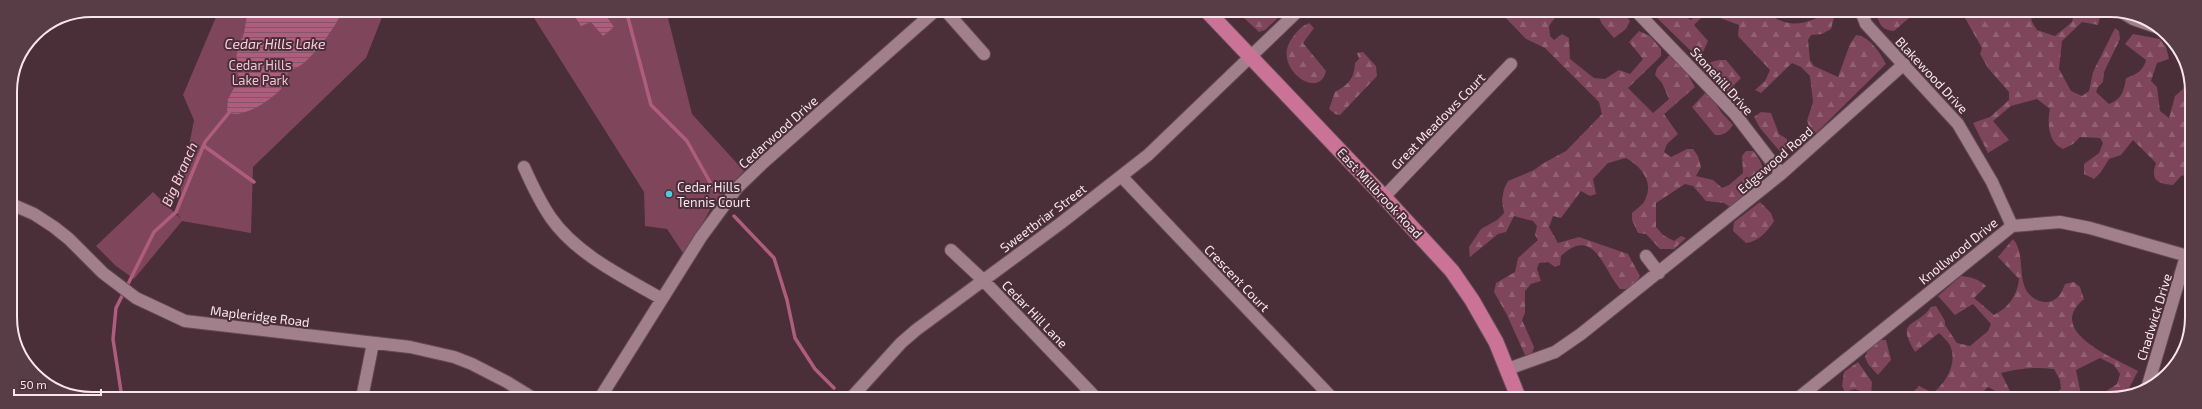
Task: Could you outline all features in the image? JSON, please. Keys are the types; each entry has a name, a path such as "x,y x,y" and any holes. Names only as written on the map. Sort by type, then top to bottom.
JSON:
{"main road":[{"name":"East Millbrook Road","path":"1213,17 1384,196 1459,280 1487,325 1508,369 1516,392"}],"street":[{"name":"Cedarwood Drive","path":"604,392 701,237 737,188 764,162 928,17"},
{"path":"951,17 984,54"},
{"name":"Sweetbriar Street","path":"856,392 901,343 916,330 1121,176 1175,131 1292,17"},
{"name":"Stonehill Drive","path":"1642,17 1720,97 1781,174"},
{"name":"Blakewood Drive","path":"1863,17 1866,24 1958,124 1992,182 2012,226"},
{"name":"Great Meadows Court","path":"1384,196 1511,64"},
{"name":"Edgewood Road","path":"1508,369 1554,352 1568,344 1659,273 1781,174 1904,64"},
{"path":"524,167 533,188 552,219 574,243 618,273 662,299"},
{"name":"Crescent Court","path":"1121,176 1326,392"},
{"name":"Mapleridge Road","path":"17,207 34,214 54,227 120,288 149,305 185,321 410,347 454,357 488,371 523,392"},
{"name":"Knollwood Drive","path":"1806,392 2012,226 2060,222 2090,228 2185,256"},
{"name":"Cedar Hill Lane","path":"951,250 983,280 1091,392"},
{"path":"1646,256 1659,273"},
{"name":"Chadwick Drive","path":"2149,381 2185,269"},
{"path":"363,392 373,343"}],"green space":[{"name":"Cedar Hills Lake Park","path":"216,17 382,17 366,58 253,167 251,233 182,221 134,279 116,266 96,246 153,192 181,219 176,212 194,120 183,95"},
{"path":"533,17 668,17 692,114 744,171 712,206 685,256 667,229 645,226 644,192"},
{"path":"1243,17 1279,17 1265,30 1259,32"},
{"path":"1505,17 1557,17 1549,26 1550,36 1554,40 1562,34 1569,38 1570,59 1594,78 1605,79 1619,70 1630,74 1643,59 1629,42 1639,31 1650,36 1661,49 1661,56 1628,88 1653,113 1669,99 1662,83 1655,75 1657,68 1670,55 1687,73 1695,87 1664,114 1678,134 1667,144 1664,152 1671,157 1687,149 1693,149 1698,156 1701,167 1696,176 1713,180 1722,188 1729,185 1743,173 1742,156 1746,151 1753,151 1760,161 1763,170 1763,177 1754,190 1730,207 1724,203 1706,201 1693,186 1685,184 1656,203 1656,227 1663,235 1674,241 1681,236 1686,238 1674,249 1660,249 1646,234 1638,233 1632,220 1632,213 1644,202 1647,195 1647,182 1642,171 1626,158 1608,163 1593,179 1596,194 1590,196 1581,191 1561,218 1553,216 1549,227 1558,243 1579,237 1628,254 1640,276 1632,286 1627,289 1620,289 1596,253 1590,248 1582,245 1572,248 1561,256 1560,265 1555,267 1548,262 1539,263 1537,269 1541,281 1531,284 1525,291 1525,313 1522,320 1534,347 1532,354 1525,355 1507,315 1494,292 1496,283 1515,272 1518,258 1538,240 1535,235 1537,226 1533,221 1514,216 1506,232 1498,234 1470,257 1469,247 1481,229 1497,220 1504,213 1502,200 1504,189 1508,181 1534,170 1566,151 1602,114 1599,102 1545,48 1526,39"},
{"path":"1599,17 1627,17 1630,21 1626,29 1614,38 1602,24"},
{"path":"1656,17 1686,17 1691,20 1694,17 1702,17 1694,25 1708,41 1703,52 1695,55"},
{"path":"1719,17 1775,17 1783,22 1797,23 1818,17 1834,17 1831,29 1822,34 1811,35 1808,40 1810,60 1814,66 1838,77 1850,44 1856,35 1870,41 1886,64 1816,133 1809,127 1807,121 1813,102 1810,76 1801,67 1792,63 1761,93 1755,90 1765,81 1770,70 1738,36 1739,25"},
{"path":"1877,17 1909,18 1894,31 1887,30 1882,27"},
{"path":"1964,17 2031,17 2032,22 2037,30 2055,36 2072,22 2073,17 2100,17 2098,25 2082,22 2062,41 2059,69 2071,91 2082,96 2089,91 2093,72 2115,28 2119,31 2120,39 2104,72 2103,82 2098,87 2096,92 2109,104 2117,100 2122,94 2126,78 2139,72 2145,64 2146,60 2125,44 2133,34 2160,39 2166,47 2169,59 2157,63 2151,81 2157,87 2160,111 2169,118 2175,96 2185,87 2185,175 2181,176 2173,185 2163,184 2156,180 2154,169 2156,163 2133,140 2121,155 2109,159 2101,172 2094,179 2084,174 2084,164 2099,153 2103,143 2100,138 2080,137 2073,144 2063,149 2058,146 2054,142 2050,132 2050,109 2037,99 2011,106 1993,121 2009,140 1988,153 1973,123 1990,117 2009,100 2009,92 1988,68 1980,54 1982,48"},
{"path":"1309,23 1314,28 1303,43 1326,71 1322,80 1315,83 1306,82 1298,76 1291,68 1287,59 1287,48 1293,37 1300,28"},
{"path":"1363,52 1376,66 1377,76 1340,115 1335,114 1329,109 1335,92 1347,84 1350,80 1355,63 1359,59 1357,53"},
{"path":"1726,60 1741,78 1727,92 1704,68 1711,62"},
{"path":"1707,91 1722,113 1733,125 1723,134 1715,135 1692,107"},
{"path":"1761,112 1771,113 1779,134 1787,139 1788,147 1783,155 1760,128 1754,117"},
{"path":"1760,202 1771,213 1774,221 1769,229 1759,238 1755,241 1746,243 1733,231 1734,222"},
{"path":"2013,239 2020,254 2025,288 2030,295 2042,302 2050,302 2057,298 2065,284 2074,282 2080,287 2084,299 2074,311 2072,322 2077,333 2100,351 2138,371 2128,390 2105,392 2117,384 2120,374 2114,365 2100,358 2076,370 2081,392 2056,392 2061,389 2060,380 2054,369 2034,368 2001,373 2010,392 1997,392 1988,387 1983,392 1934,392 1946,379 1949,373 1952,361 1950,346 1939,333 1915,352 1909,341 1907,329 1931,307 1936,306 1945,321 1945,325 1957,343 1970,346 1988,331 1991,324 1973,304 1955,315 1938,296 1961,276 1968,277 1978,280 1986,286 1974,298 1994,315 1999,312 2008,305 2014,296 2019,279 1998,257"},
{"path":"1879,340 1886,340 1891,360 1878,375 1868,364 1865,357 1869,348"},
{"path":"1858,362 1872,382 1871,392 1862,392 1855,389 1845,392 1842,386 1844,372"},
{"path":"1919,386 1931,392 1913,392"}],"water":[{"name":"Cedar Hills Lake","path":"247,17 339,17 331,31 311,57 287,74 281,89 277,93 256,108 240,114 233,114 227,111 228,99 239,79 236,64 237,50 244,33"},
{"path":"575,17 607,17 614,27 603,36 591,22 581,26"}],"waterway":[{"path":"628,17 651,105 687,141 716,193"},
{"name":"Big Branch","path":"121,392 113,339 116,308 154,232 176,212 205,142 232,109"},
{"path":"204,146 254,182"},
{"path":"734,216 774,258 787,300 795,338 815,369 834,388"}],"place":[{"name":"Cedar Hills Tennis Court","path":"669,194"}]}
